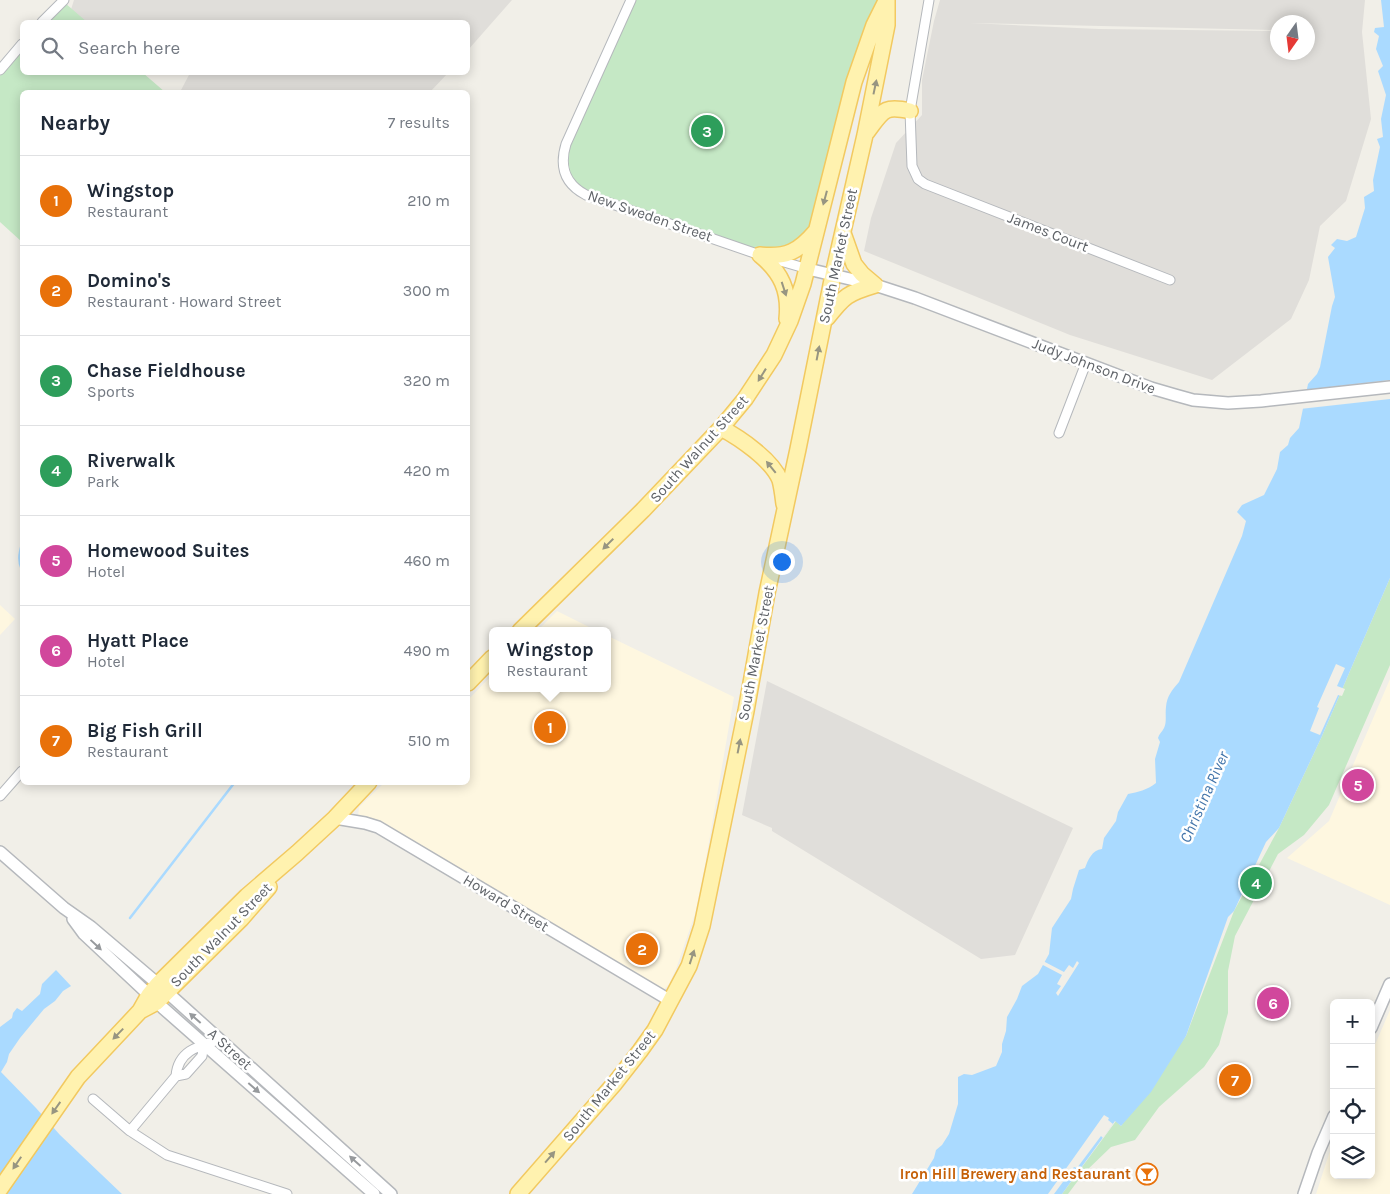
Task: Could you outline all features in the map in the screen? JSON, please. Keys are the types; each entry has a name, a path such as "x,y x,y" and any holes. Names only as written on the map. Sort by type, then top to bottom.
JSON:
{"main road":[{"name":"South Market Street","path":"518,1194 640,1052 655,1030 689,966 704,915 744,720 767,593 833,275 888,25 887,0"},
{"name":"South Walnut Street","path":"524,627 643,510 738,410 774,355 796,306 808,269 854,82 874,25 887,0"},
{"path":"865,135 886,110 896,108 910,111"},
{"path":"760,255 776,256 792,253 817,230"},
{"path":"843,233 854,264 862,274 876,285"},
{"path":"760,255 772,264 786,293 787,314 785,332"},
{"path":"824,322 846,296 857,290 876,285"},
{"path":"721,428 752,449 773,469 780,480 785,512"},
{"path":"470,681 489,661"},
{"name":"South Walnut Street","path":"0,1189 73,1084 96,1057 247,896 335,818 366,785"}],"street":[{"path":"44,20 64,0"},
{"name":"New Sweden Street","path":"631,0 566,144 562,159 565,174 573,186 586,195 760,255 808,269"},
{"path":"910,111 929,0"},
{"path":"0,70 20,46"},
{"name":"James Court","path":"910,111 912,166 918,179 925,184 1170,280"},
{"name":"Judy Johnson Drive","path":"808,269 876,285 943,308 1159,391 1193,400 1228,403 1390,387"},
{"path":"1058,433 1086,363"},
{"path":"0,796 20,773"},
{"name":"Howard Street","path":"335,818 378,827 671,1001"},
{"name":"A Street","path":"0,852 64,908 91,927 157,993 204,1044 374,1194"},
{"path":"1375,1019 1390,984"},
{"name":"A Street","path":"157,993 219,1040 391,1194"},
{"path":"130,1131 176,1076 177,1066 193,1048 219,1040"},
{"path":"93,1099 130,1131 172,1157 287,1194"},
{"path":"1304,1194 1330,1125"}],"shaded area":[{"path":"74,0 512,0 470,48 470,20 68,20"},
{"path":"940,0 1365,0 1362,32 1371,119 1346,201 1320,226 1309,280 1291,319 1212,380 1070,335 864,251 871,218 896,143 922,115 922,80"},
{"path":"189,75 446,75 432,90 181,90"},
{"path":"0,605 15,619 0,635"},
{"path":"557,611 589,627 541,627"},
{"path":"611,637 734,697 695,914 669,984 655,999 381,834 357,827 359,807 382,785 470,785 470,698 489,678 489,692 611,692"},
{"path":"1390,679 1390,905 1287,858 1329,821"},
{"path":"767,681 1073,828 1015,955 981,959 772,831 772,828 742,815"},
{"path":"1390,1010 1390,1194 1316,1194 1330,1152 1330,1179 1375,1179 1375,1045"}],"green space":[{"path":"631,0 886,0 817,230 776,256 586,195 569,181 562,159"},
{"path":"65,3 85,20 50,20"},
{"path":"20,53 20,75 145,75 163,90 20,90 20,240 0,222 0,76"},
{"path":"1390,578 1390,665 1329,805 1304,835 1278,854 1235,936 1228,971 1228,1013 1219,1045 1204,1067 1159,1107 1135,1140 1111,1147 1083,1174 1068,1194 1062,1194 1116,1121 1121,1126 1186,1036 1234,911 1279,828 1322,736"}],"water":[{"name":"Christina River","path":"1381,0 1390,0 1390,578 1322,736 1279,828 1266,842 1234,911 1228,917 1186,1036 1151,1092 1121,1126 1115,1121 1062,1194 912,1194 934,1158 936,1150 942,1145 949,1134 958,1104 958,1077 964,1074 972,1075 996,1066 1002,1052 1007,1017 1022,986 1038,974 1049,954 1052,928 1071,899 1079,870 1085,868 1093,853 1102,849 1104,838 1116,821 1118,812 1128,794 1146,789 1156,783 1155,759 1160,742 1158,738 1164,728 1167,700 1179,682 1242,536 1246,521 1237,512 1242,505 1264,495 1277,469 1280,452 1288,445 1290,438 1299,428 1308,384 1317,374 1320,367 1335,297 1328,257 1335,248 1331,245 1337,239 1347,241 1356,237 1365,208 1364,197 1374,191 1373,180 1380,147 1377,139 1383,137 1381,119 1386,95 1378,71 1383,66 1376,49 1379,36 1374,32 1375,28 1384,27"},
{"path":"56,970 71,986 44,1009 20,1038 9,1054 1,1072 60,1135 122,1194 0,1194 0,1027 12,1018 17,1008 22,1011 40,994 42,984"}],"pier":[{"path":"1390,380 1390,399 1300,409 1305,390"},
{"path":"1336,664 1345,668 1337,686 1345,689 1342,696 1338,695 1320,735 1310,731 1319,708 1317,707"},
{"path":"1043,961 1064,972 1069,965 1073,968 1077,961 1079,963 1058,996 1056,993 1061,986 1057,984 1062,975 1041,964"},
{"path":"1104,1115 1113,1124 1103,1138 1101,1136 1077,1168 1074,1167 1054,1194 1048,1194"}],"waterway":[{"path":"20,551 20,564"},
{"path":"130,918 233,785"}],"place":[{"name":"Chase Fieldhouse","path":"707,131"},
{"name":"Wingstop","path":"550,727"},
{"name":"Homewood Suites","path":"1358,785"},
{"name":"Riverwalk","path":"1256,883"},
{"name":"Domino's","path":"642,949"},
{"name":"Hyatt Place","path":"1273,1003"},
{"name":"Big Fish Grill","path":"1235,1080"},
{"name":"Iron Hill Brewery and Restaurant","path":"1147,1174"}]}
